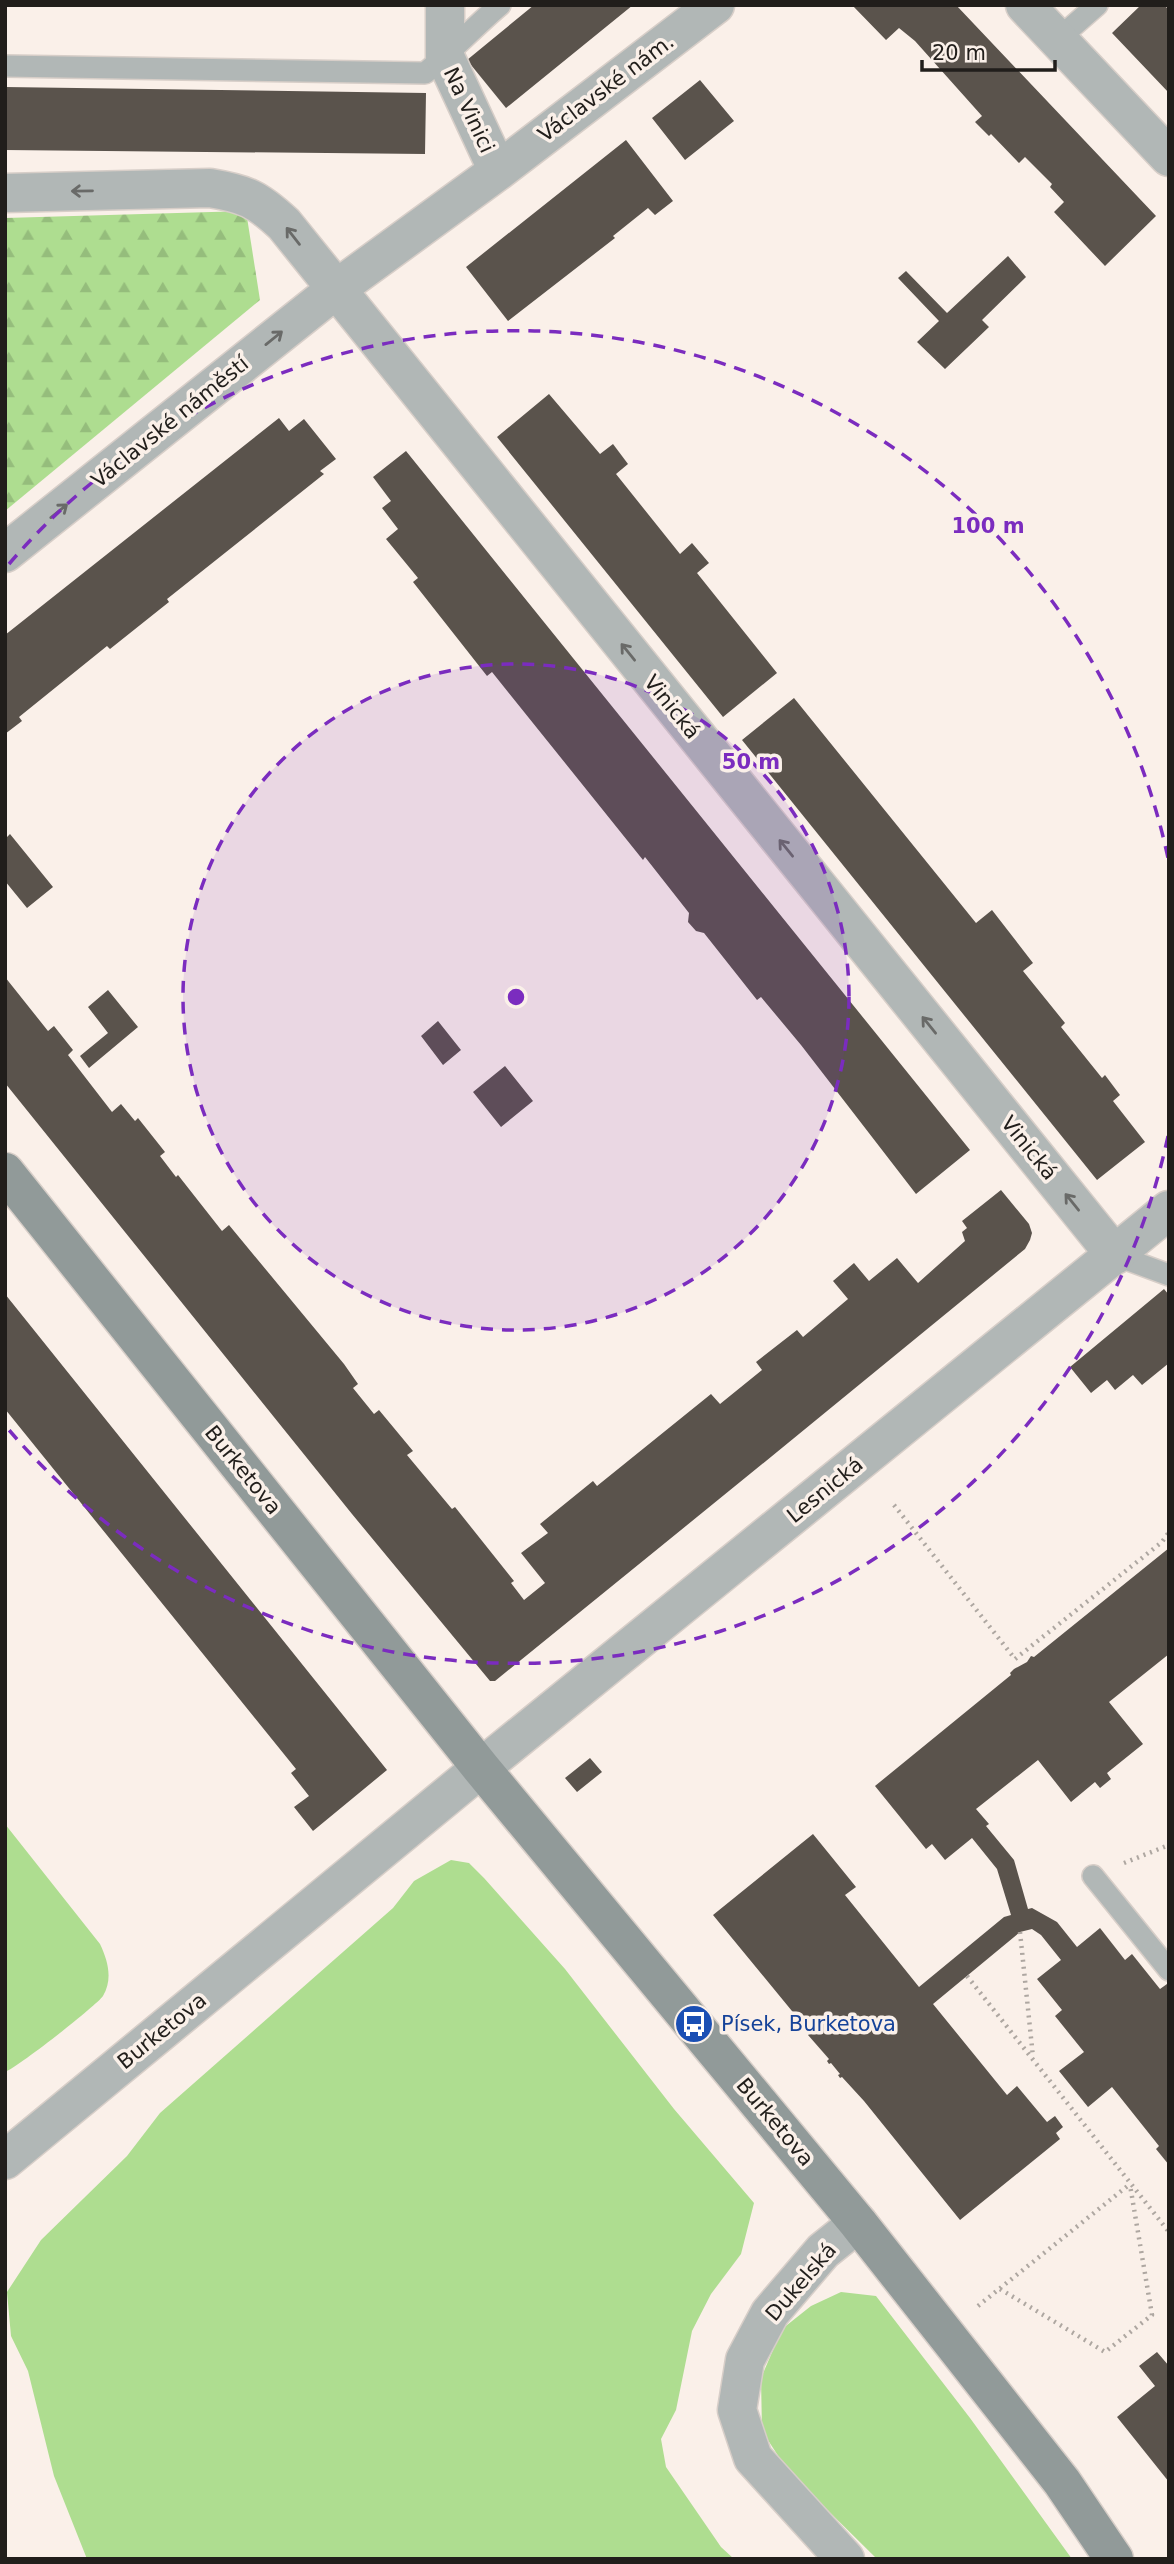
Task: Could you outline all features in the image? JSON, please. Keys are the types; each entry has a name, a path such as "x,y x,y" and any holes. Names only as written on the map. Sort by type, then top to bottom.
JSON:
{"main road":[{"name":"Burketova","path":"5,1172 481,1768 858,2223 1062,2482 1114,2559"}],"street":[{"name":"Na Vinici","path":"445,5 445,57 498,171"},
{"name":"Václavské nám.","path":"498,171 715,5"},
{"path":"1025,5 1169,158"},
{"name":"Václavské náměstí","path":"5,554 335,290 498,171"},
{"path":"5,193 210,188 241,193 264,205 284,224 335,290"},
{"name":"Vinická","path":"335,290 1115,1255"},
{"name":"Lesnická","path":"481,1768 1169,1210"},
{"name":"Burketova","path":"5,2160 481,1768"},
{"name":"Dukelská","path":"845,2559 753,2458 737,2410 745,2360 770,2313 823,2251 858,2223"}],"lane":[{"path":"5,66 425,73 500,5"},
{"path":"1057,40 1097,5"},
{"path":"1115,1255 1169,1275"},
{"path":"1093,1876 1169,1969"}],"path":[{"path":"894,1505 1015,1659 1162,1542 1169,1532"},
{"path":"1093,1876 1169,1845"},
{"path":"1020,1932 1033,2059"},
{"path":"967,1976 1169,2232"},
{"path":"976,2308 1130,2184"},
{"path":"1000,2289 1105,2352 1152,2315 1130,2184"}],"green space":[{"path":"246,211 260,300 5,511 5,218"},
{"path":"5,1824 100,1944 109,1977 106,1990 97,2002 5,2072"},
{"path":"451,1860 469,1863 565,1969 674,2109 754,2203 741,2254 711,2294 692,2331 676,2410 661,2439 666,2467 721,2547 734,2559 87,2559 54,2476 28,2371 11,2336 7,2292 41,2240 127,2156 160,2113 393,1908 414,1881"},
{"path":"841,2292 876,2296 970,2418 1072,2559 877,2559 788,2471 762,2431 761,2378 782,2329 811,2306"}],"building":[{"path":"534,5 633,5 506,108 467,60"},
{"path":"852,5 956,5 1156,216 1105,266 1054,212 1064,202 1050,187 1052,184 1025,157 1019,163 991,134 989,136 975,122 982,116 915,41 899,28 886,40"},
{"path":"1141,5 1164,5 1169,10 1169,93 1112,33"},
{"path":"700,80 734,121 685,160 652,118"},
{"path":"5,87 426,93 425,154 5,150"},
{"path":"626,140 673,201 655,215 648,208 613,236 615,238 508,321 466,267"},
{"path":"1008,256 1026,277 982,320 989,327 945,369 917,342 939,321 898,278 906,271 947,313"},
{"path":"549,394 600,454 613,444 628,464 616,474 680,554 692,543 709,563 697,573 777,673 723,717 497,437"},
{"path":"279,418 289,431 304,419 336,459 320,471 324,474 167,599 169,602 110,649 107,646 19,717 22,721 5,734 5,635"},
{"path":"406,451 970,1150 916,1194 801,1045 761,997 757,1000 704,933 696,931 688,922 689,913 645,857 643,860 492,672 487,676 413,582 418,578 386,539 398,529 382,508 391,501 373,477"},
{"path":"794,698 976,923 992,910 1033,963 1023,971 1065,1023 1061,1027 1102,1078 1105,1075 1120,1095 1113,1101 1145,1142 1097,1180 742,740"},
{"path":"10,834 53,887 27,908 5,881 5,839"},
{"path":"5,977 48,1031 54,1026 73,1050 68,1055 112,1112 121,1104 135,1121 138,1118 165,1152 160,1156 176,1177 178,1175 222,1231 229,1225 344,1364 358,1384 353,1388 374,1414 379,1410 413,1451 407,1455 452,1509 455,1507 514,1581 511,1583 524,1600 545,1583 521,1553 548,1533 540,1524 593,1481 597,1486 711,1394 720,1404 762,1370 756,1362 797,1330 803,1337 848,1299 833,1281 854,1263 869,1281 897,1258 918,1283 965,1241 962,1232 967,1228 962,1221 1001,1190 1029,1224 1032,1233 1025,1249 495,1681 490,1681 5,1083"},
{"path":"108,990 138,1027 89,1068 80,1056 108,1033 88,1007"},
{"path":"438,1021 461,1050 443,1065 421,1036"},
{"path":"505,1066 533,1101 501,1127 473,1092"},
{"path":"1164,1289 1169,1295 1169,1363 1142,1385 1133,1375 1115,1390 1107,1380 1091,1393 1070,1367"},
{"path":"5,1294 387,1770 313,1831 294,1807 309,1796 291,1773 296,1769 5,1409"},
{"path":"1169,1548 1169,1654 1109,1702 1143,1744 1107,1773 1111,1779 1100,1788 1095,1782 1071,1802 1038,1760 976,1809 989,1824 986,1826 1014,1860 1028,1909 1032,1908 1057,1922 1077,1947 1100,1928 1125,1960 1132,1954 1160,1989 1167,1984 1169,1986 1169,2165 1156,2149 1159,2146 1112,2087 1088,2107 1059,2071 1084,2052 1055,2016 1062,2010 1037,1979 1061,1960 1041,1935 1032,1929 1020,1932 933,2004 1007,2095 1017,2086 1047,2122 1055,2116 1063,2127 1056,2133 1060,2139 960,2220 864,2101 842,2077 840,2078 840,2074 827,2061 829,2059 808,2035 810,2033 713,1915 813,1834 856,1887 845,1895 919,1987 1004,1917 1011,1915 997,1869 972,1838 945,1860 932,1844 926,1849 875,1786 1011,1675 1014,1669 1027,1662 1031,1656 1034,1657"},
{"path":"590,1758 602,1772 577,1792 565,1778"},
{"path":"1157,2352 1169,2366 1169,2482 1117,2417 1155,2386 1139,2366"}],"place":[{"name":"Písek, Burketova","path":"694,2024"}]}
